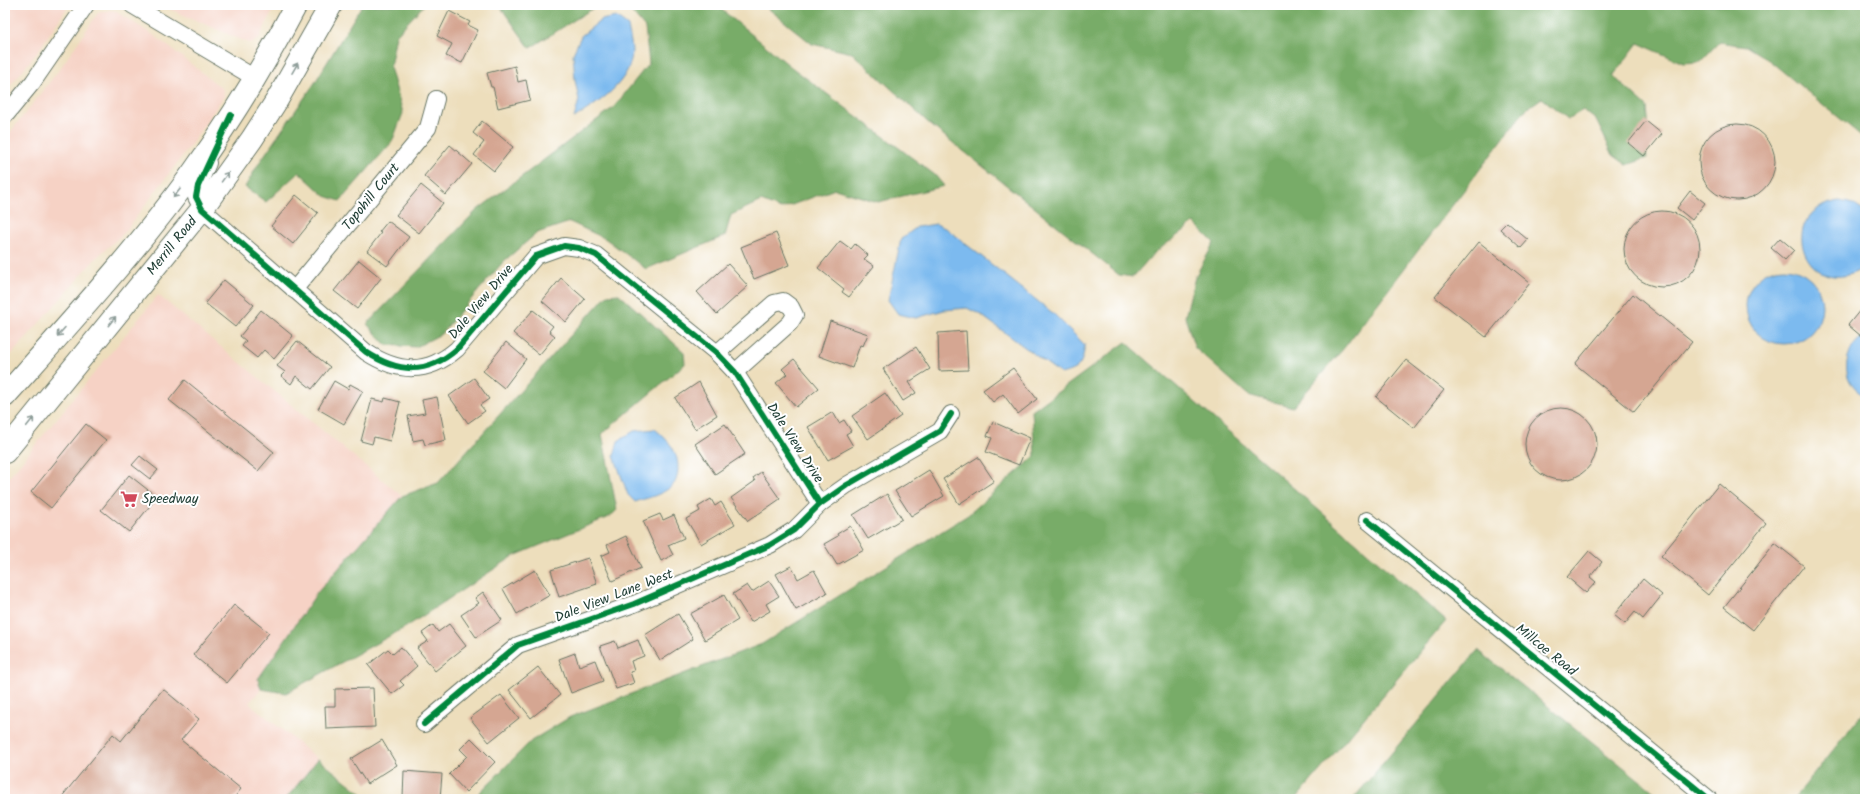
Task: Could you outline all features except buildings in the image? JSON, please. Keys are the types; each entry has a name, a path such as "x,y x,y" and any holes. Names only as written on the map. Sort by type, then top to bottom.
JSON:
{"main road":[{"name":"Merrill Road","path":"5,396 78,314 150,228 194,171 254,78 296,5"},
{"name":"Merrill Road","path":"5,452 202,209 252,140 330,5"}],"street":[{"path":"5,116 37,76 86,5"},
{"path":"132,5 254,78"},
{"name":"Topohill Court","path":"294,290 428,128 436,99"},
{"path":"202,209 196,197 198,186 231,115"},
{"name":"Dale View Drive","path":"202,209 366,352 393,367 420,368 447,358 457,349 536,256 564,246 579,248 596,255 718,353 735,372 820,504"},
{"path":"718,353 774,302 783,301 791,307 795,315 790,323 735,372"},
{"name":"Dale View Lane West","path":"424,724 518,645 634,604 770,545 794,530 820,504 847,485 940,431 951,414"},
{"name":"Millcoe Road","path":"1367,520 1709,799"}],"shaded area":[{"path":"5,5 69,5 36,54 5,92"},
{"path":"160,5 276,5 258,40 249,43"},
{"path":"111,10 155,36 223,89 224,96 190,146 124,233 97,257 5,362 5,139 59,70 98,13"},
{"path":"158,295 402,496 317,593 258,679 261,689 249,703 318,759 286,799 5,799 5,482"}],"green space":[{"path":"362,5 424,5 396,35 390,67 403,113 392,142 340,201 325,196 299,172 266,202 245,187 259,163 314,84"},
{"path":"499,5 598,5 530,48"},
{"path":"619,5 716,5 790,66 935,175 944,186 878,202 835,189 781,209 761,201 731,215 725,236 646,269 606,239 570,222 537,233 504,261 441,334 416,347 386,345 367,324 476,211 614,107 649,63 645,28 629,9"},
{"path":"764,5 1865,5 1865,139 1770,61 1746,46 1719,42 1700,62 1683,63 1638,43 1613,76 1647,107 1649,129 1644,142 1647,158 1627,165 1613,155 1596,120 1583,110 1568,119 1542,98 1525,110 1344,348 1293,407 1248,395 1195,348 1185,317 1195,277 1214,243 1194,223 1153,254 1133,277 1119,275 932,126 852,53 812,44"},
{"path":"619,294 684,352 685,364 602,434 617,510 611,516 514,556 406,627 286,693 261,689 258,679 317,593 402,496 438,483 607,295"},
{"path":"1126,342 1446,621 1296,799 473,799 531,741 570,717 762,644 968,515 1035,456 1032,411"},
{"path":"1478,650 1663,799 1353,799"},
{"path":"1865,710 1865,799 1794,799"},
{"path":"318,759 366,797 373,799 286,799"}],"water":[{"path":"616,17 628,26 631,42 632,51 626,73 612,91 593,106 574,118 579,100 575,80 573,54 581,36 601,20"},
{"path":"1840,201 1853,204 1865,212 1865,267 1844,276 1827,275 1813,266 1804,252 1802,237 1806,221 1819,208"},
{"path":"936,224 947,229 1054,314 1085,345 1083,357 1076,368 1061,374 981,315 967,308 944,310 916,318 898,314 888,300 901,239 917,227"},
{"path":"1784,268 1798,271 1811,279 1819,292 1822,306 1819,320 1811,333 1798,341 1784,344 1770,341 1757,333 1749,320 1746,306 1749,292 1757,279 1770,271"},
{"path":"1865,335 1865,396 1851,383 1847,366 1848,357 1852,349 1857,341"},
{"path":"655,429 672,446 674,450 678,465 678,475 675,483 664,492 635,502 628,495 614,456 618,441 634,431"}],"cycle path":[{"path":"231,115 198,186 196,197 202,209 366,352 378,359 401,367 423,367 435,363 457,349 536,256 564,246 579,248 596,255 717,353 735,372 820,504"},
{"path":"424,724 518,645 634,604 770,545 794,530 820,504 847,485 940,431 951,414"},
{"path":"1367,520 1709,799"}],"place":[{"name":"Speedway","path":"129,499"}]}
